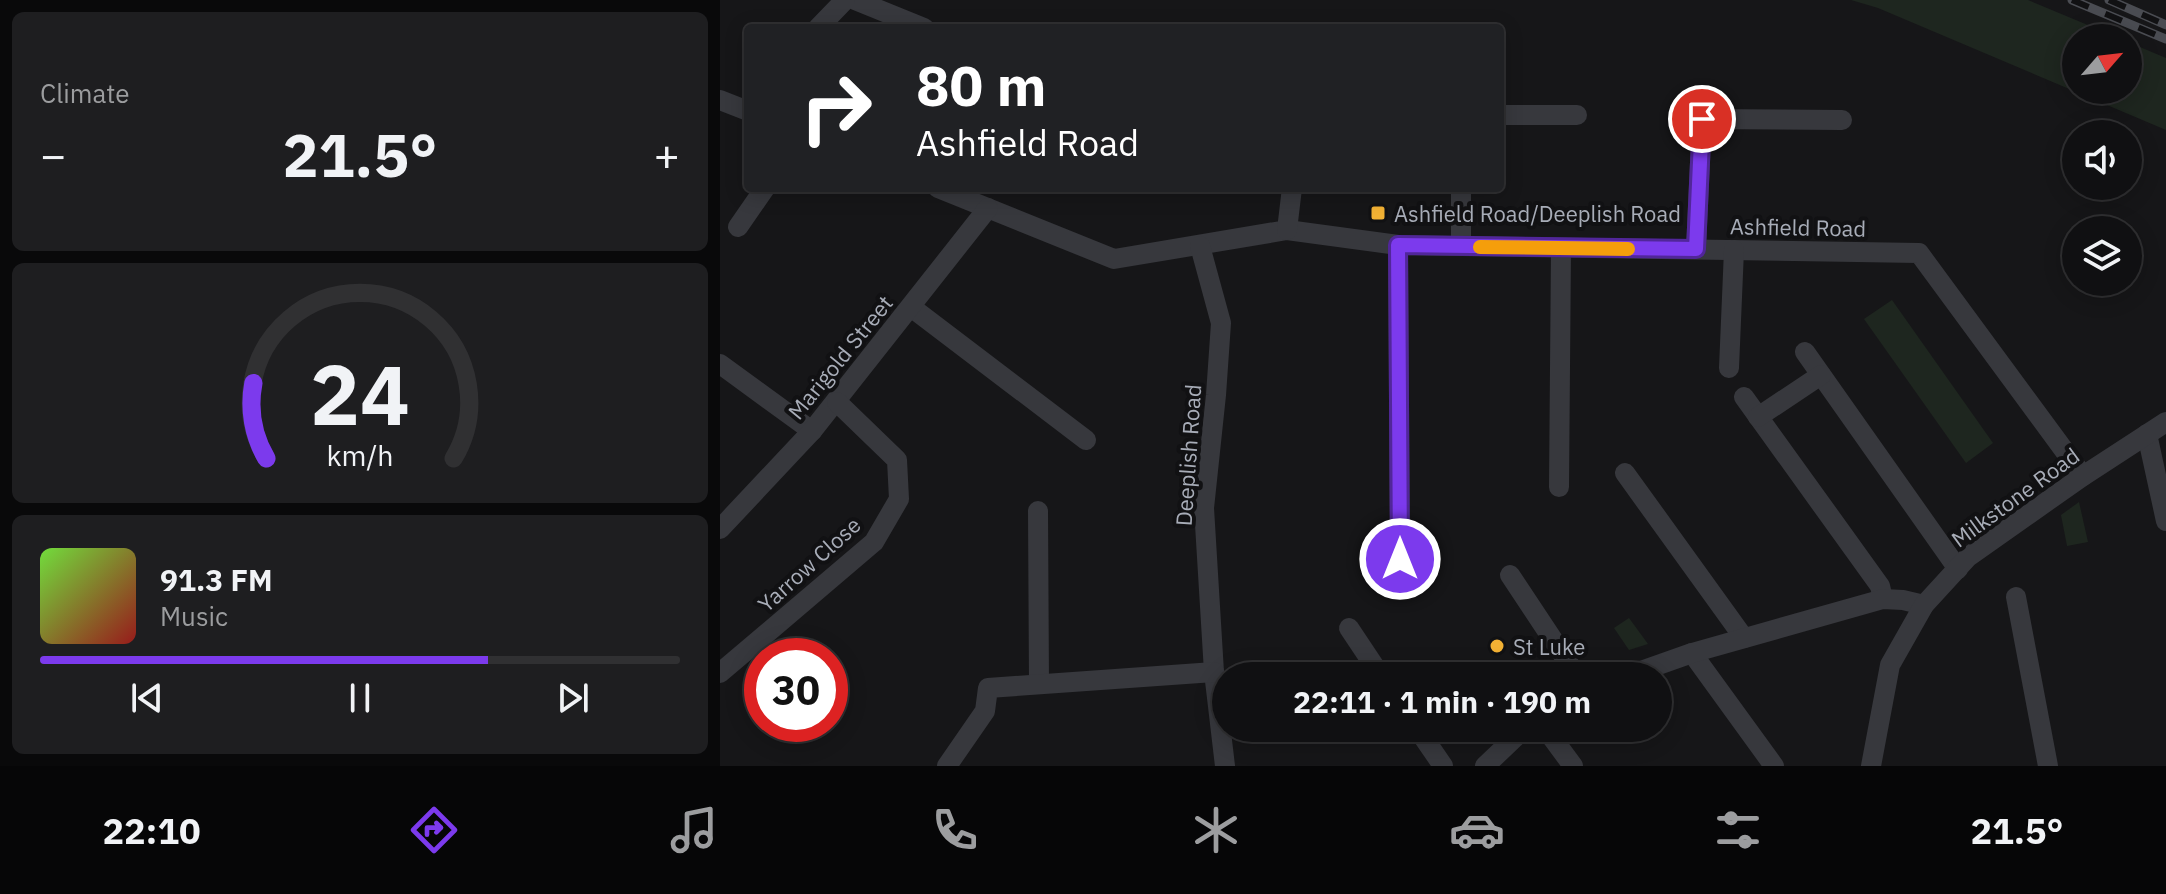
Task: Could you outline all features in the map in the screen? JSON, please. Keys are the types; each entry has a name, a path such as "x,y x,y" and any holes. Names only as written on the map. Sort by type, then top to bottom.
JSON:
{"street":[{"path":"822,24 845,0"},
{"path":"855,0 914,24"},
{"path":"720,100 744,106"},
{"path":"1504,115 1577,115"},
{"path":"1696,249 1702,119 1842,120"},
{"path":"738,227 762,192"},
{"name":"Ashfield Road","path":"948,192 1114,259 1287,230 1398,245 1919,253 2083,476"},
{"path":"1287,230 1292,192"},
{"path":"1461,192 1461,246"},
{"name":"Marigold Street","path":"720,529 837,402 988,208"},
{"path":"1398,245 1400,559"},
{"name":"Deeplish Road","path":"1200,246 1221,323 1204,508 1213,662"},
{"path":"1559,487 1561,248"},
{"path":"1729,368 1734,250"},
{"path":"911,307 1086,440"},
{"path":"1805,352 1958,569"},
{"path":"720,364 812,431"},
{"path":"1758,417 1821,375"},
{"path":"1744,397 1880,586 1883,599"},
{"name":"Yarrow Close","path":"720,673 874,542 899,499 897,460 837,402"},
{"name":"Milkstone Road","path":"1871,766 1890,665 1924,605 1968,557 2166,422"},
{"path":"2147,434 2166,521"},
{"path":"1625,473 1744,638"},
{"path":"1038,511 1039,684"},
{"path":"1510,575 1568,662"},
{"path":"2016,597 2048,766"},
{"path":"1667,662 1883,599 1924,605"},
{"path":"1349,628 1372,662"},
{"path":"1692,653 1774,766"},
{"path":"947,766 985,711 988,688 1212,672"},
{"name":"Deeplish Road","path":"1222,742 1225,766"},
{"path":"1427,742 1443,766"},
{"path":"1485,766 1510,742"},
{"path":"1555,742 1573,766"}],"shaded area":[{"path":"1851,0 2028,0 2085,24 2062,24 2062,86 1878,8"},
{"path":"2142,48 2166,58 2166,130 2105,104 2142,104"},
{"path":"1892,300 1993,443 1966,463 1864,319"},
{"path":"2079,502 2088,542 2067,546 2061,515"},
{"path":"1629,618 1648,644 1629,650 1614,628"}],"railway":[{"path":"2072,0 2166,39"},
{"path":"2109,0 2166,25"}],"slow traffic":[{"path":"1480,247 1628,249"}],"place":[{"name":"Ashfield Road/Deeplish Road","path":"1378,213"},
{"name":"St Luke","path":"1497,646"}],"route":[{"path":"1400,559 1398,245 1696,249 1702,119"}]}
